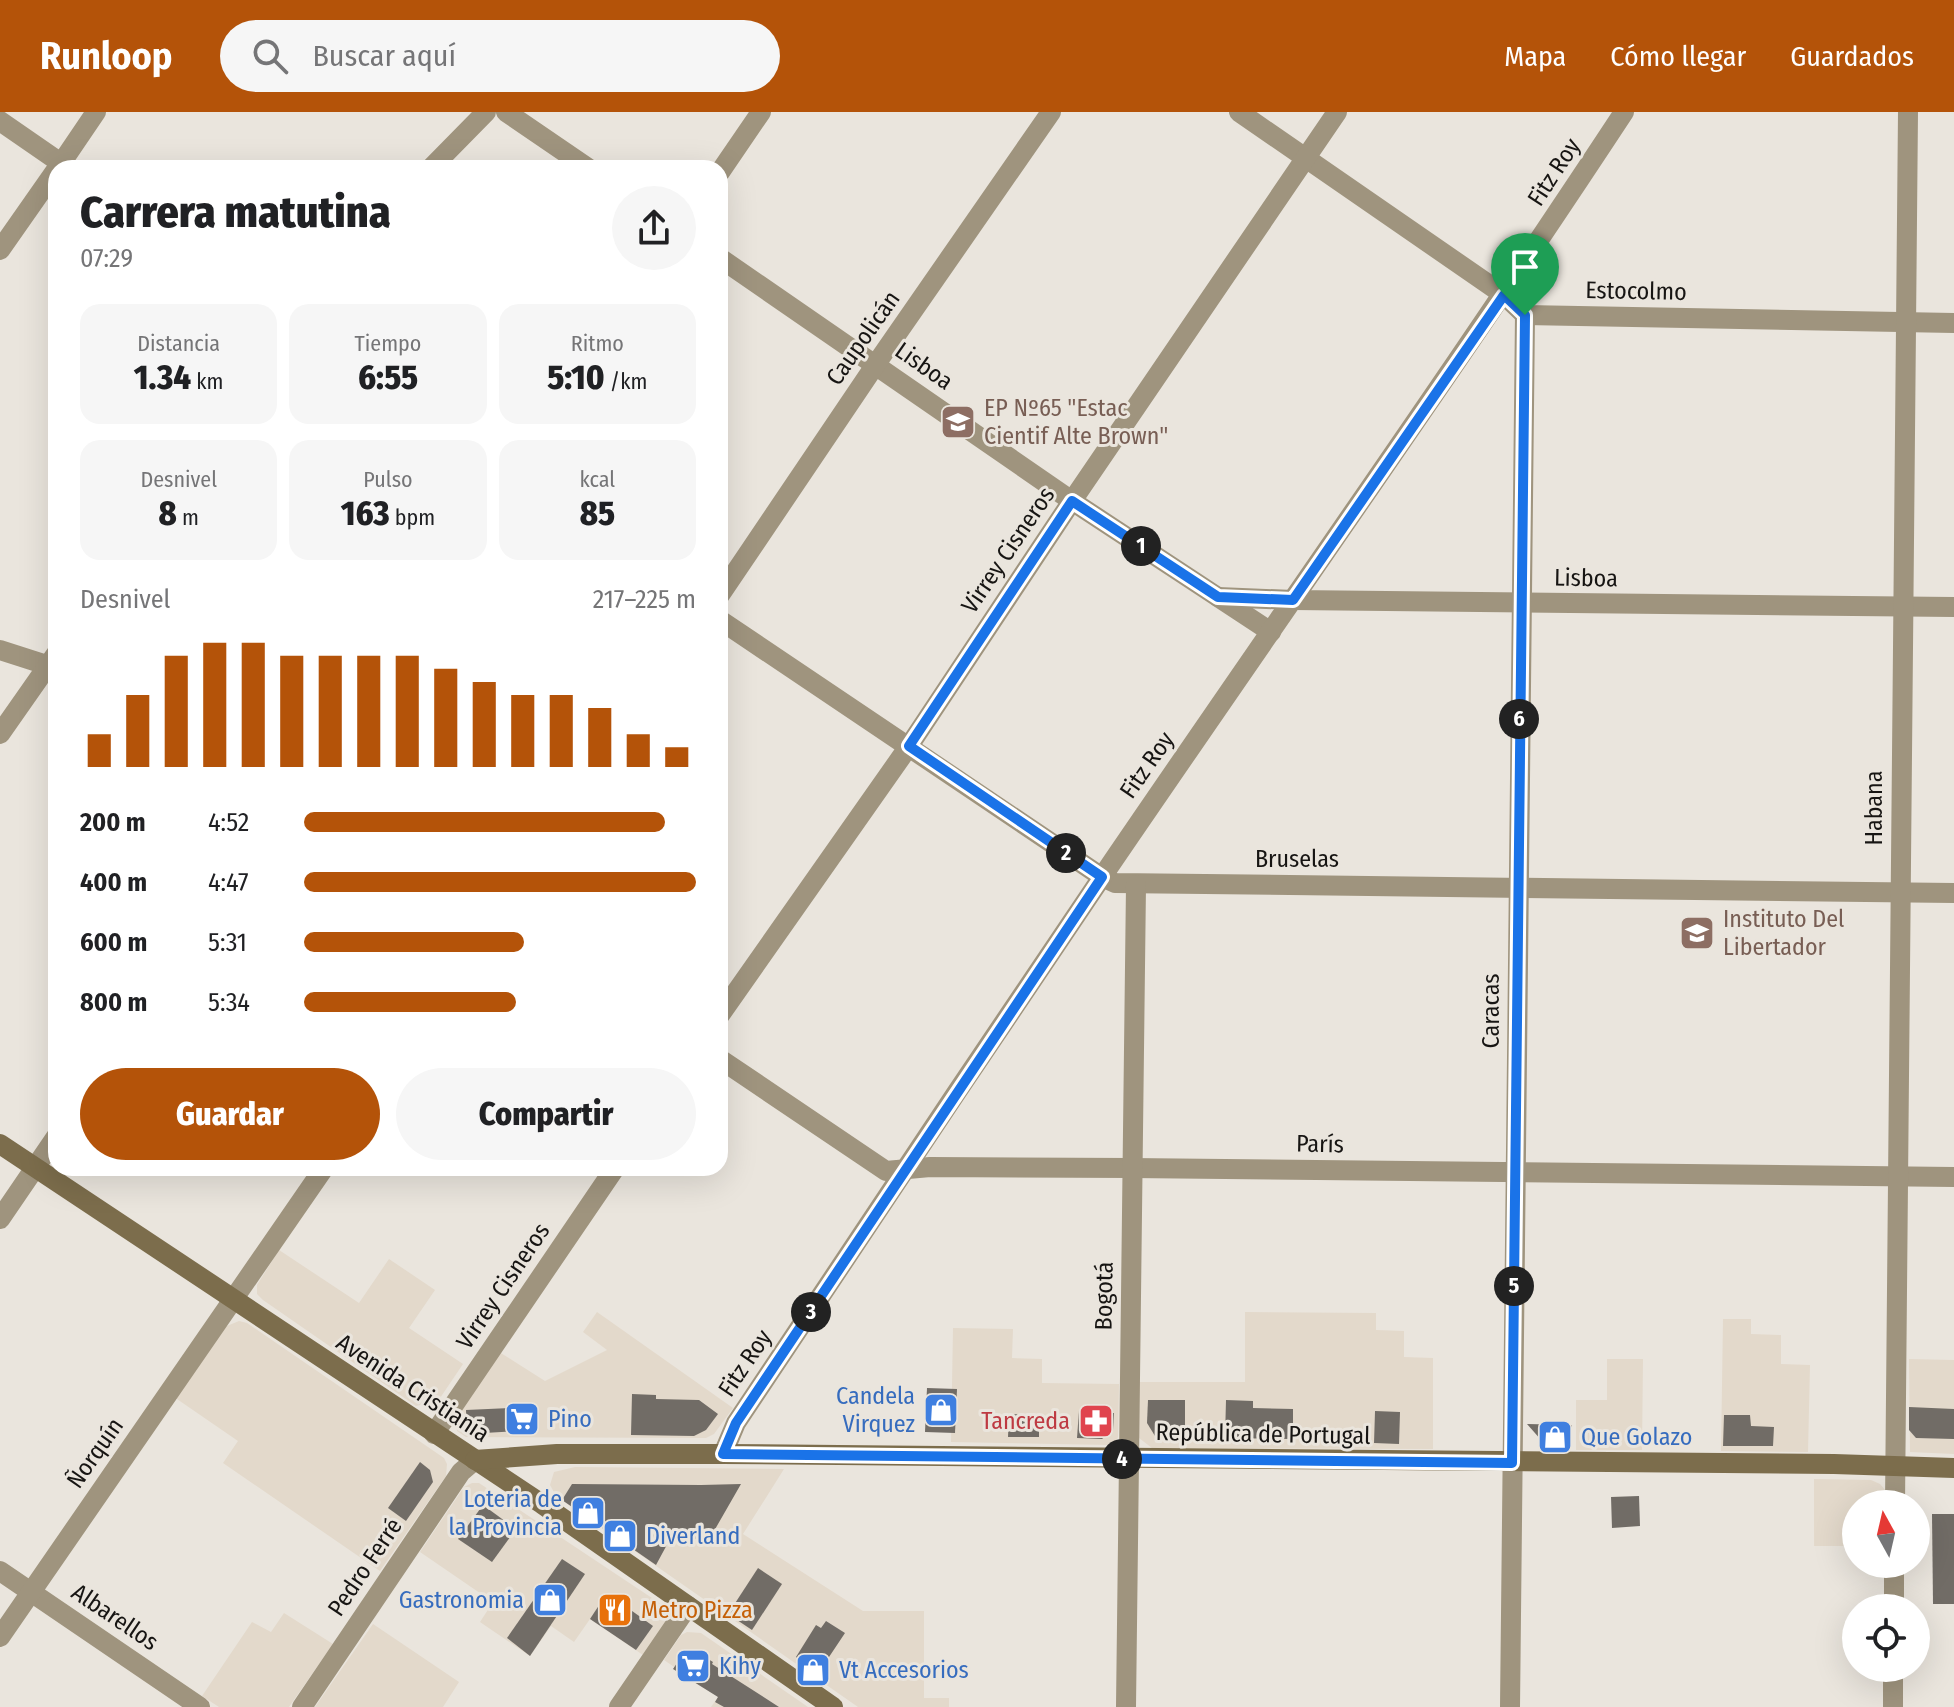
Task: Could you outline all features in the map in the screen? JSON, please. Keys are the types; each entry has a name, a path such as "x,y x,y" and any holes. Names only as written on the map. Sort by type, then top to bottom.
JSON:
{"main road":[{"name":"Avenida Cristianía","path":"0,1144 48,1176"},
{"name":"Avenida Cristianía","path":"48,1176 475,1460 833,1707"},
{"name":"República de Portugal","path":"475,1460 557,1454 723,1454 1954,1468"}],"street":[{"path":"65,160 96,112"},
{"path":"439,160 486,112"},
{"path":"506,112 576,160"},
{"path":"728,160 761,112"},
{"name":"Caupolicán","path":"728,583 1051,112"},
{"path":"1239,112 1504,295 1525,315"},
{"name":"Virrey Cisneros","path":"728,1004 909,746 1337,112"},
{"name":"Fitz Roy","path":"723,1454 736,1423 905,1170 1102,877 1504,295 1624,112"},
{"name":"Habana","path":"1895,1490 1908,112"},
{"path":"0,121 52,160"},
{"path":"0,250 48,185"},
{"name":"Lisboa","path":"728,263 1072,501 1271,632"},
{"name":"Estocolmo","path":"1525,315 1954,323"},
{"name":"Caracas","path":"1510,1707 1525,315"},
{"name":"Lisboa","path":"1218,597 1954,607"},
{"name":"Bruselas","path":"728,625 1115,883 1954,893"},
{"path":"0,650 48,662"},
{"path":"0,734 48,670"},
{"name":"Bogotá","path":"1126,1707 1136,885"},
{"name":"París","path":"728,1064 886,1171 930,1167 1131,1168 1954,1177"},
{"path":"0,1219 48,1148"},
{"path":"233,1300 318,1176"},
{"name":"Virrey Cisneros","path":"434,1434 610,1176"},
{"name":"Ñorquín","path":"0,1637 233,1300"},
{"name":"Pedro Ferré","path":"302,1707 461,1472 475,1460"},
{"name":"Albarellos","path":"0,1571 200,1707"},
{"path":"619,1707 688,1606"},
{"path":"1893,1682 1893,1707"}],"shaded area":[{"path":"279,1250 359,1303 389,1259 435,1290 409,1328 463,1364 438,1401 416,1406 263,1300 257,1294 257,1285"},
{"path":"597,1312 733,1408 714,1434 706,1438 466,1437 457,1431 455,1414 496,1350 545,1381 607,1350 583,1332"},
{"path":"1245,1312 1376,1313 1376,1330 1404,1331 1404,1357 1433,1358 1433,1449 1152,1448 1139,1438 1136,1382 1245,1382"},
{"path":"1723,1319 1751,1319 1751,1334 1781,1335 1781,1364 1810,1365 1808,1452 1721,1451"},
{"path":"239,1321 247,1323 444,1458 446,1476 380,1571 223,1463 238,1441 174,1397 222,1328"},
{"path":"953,1328 1013,1329 1012,1358 1042,1359 1042,1383 1119,1384 1116,1442 1109,1445 951,1442"},
{"path":"1607,1359 1643,1359 1642,1450 1576,1450 1576,1400 1607,1400"},
{"path":"1909,1359 1954,1360 1954,1454 1910,1452"},
{"path":"575,1467 784,1469 743,1534 863,1611 924,1611 924,1698 949,1698 949,1707 858,1707 556,1496 550,1485 554,1472"},
{"path":"1814,1479 1871,1480 1880,1484 1885,1490 1842,1490 1842,1546 1814,1546"},
{"path":"479,1483 661,1604 666,1616 665,1623 643,1655 590,1619 574,1642 551,1626 530,1656 480,1622 493,1602 420,1552 464,1487"},
{"path":"284,1613 333,1644 289,1707 219,1707 202,1696 252,1622 271,1632"},
{"path":"373,1624 459,1682 443,1707 315,1707"},
{"path":"701,1633 808,1707 711,1707 718,1697 664,1660 681,1635"}],"building":[{"name":"Candela Virquez","path":"927,1388 957,1389 955,1433 925,1432"},
{"path":"632,1394 656,1395 656,1399 699,1400 718,1414 706,1430 694,1436 631,1435"},
{"path":"1148,1400 1185,1400 1185,1437 1155,1436 1147,1423"},
{"path":"1226,1400 1253,1401 1253,1408 1293,1409 1293,1439 1225,1438"},
{"path":"536,1407 538,1430 467,1434 466,1410"},
{"path":"1909,1407 1954,1409 1954,1439 1916,1438 1909,1430"},
{"name":"Tancreda","path":"1079,1411 1114,1413 1113,1430 1102,1439 1077,1438"},
{"path":"1375,1411 1400,1412 1399,1444 1374,1443"},
{"path":"1009,1414 1039,1415 1039,1437 1008,1437"},
{"path":"1724,1415 1750,1415 1751,1426 1774,1427 1773,1446 1723,1446"},
{"name":"Que Golazo","path":"1527,1424 1572,1425 1572,1442 1542,1441"},
{"path":"420,1462 430,1470 433,1482 406,1521 388,1508"},
{"path":"572,1484 741,1484 706,1545 676,1528 656,1565 562,1500"},
{"path":"1639,1496 1640,1526 1612,1528 1611,1497"},
{"path":"483,1505 516,1529 492,1562 458,1539"},
{"path":"1932,1514 1954,1514 1954,1604 1933,1604"},
{"name":"Gastronomia","path":"562,1559 585,1574 530,1656 507,1638"},
{"path":"758,1568 782,1584 752,1630 728,1614"},
{"path":"607,1593 653,1626 636,1650 590,1619"},
{"path":"826,1621 845,1633 817,1675 796,1657 816,1625 821,1628"},
{"path":"695,1651 779,1707 724,1707 715,1702 718,1697 673,1669 683,1654"}],"place":[{"name":"EP Nº65 \"Estac Cientif Alte Brown\"","path":"958,422"},
{"name":"Instituto Del Libertador","path":"1697,933"},
{"name":"Candela Virquez","path":"941,1410"},
{"name":"Pino","path":"522,1419"},
{"name":"Tancreda","path":"1096,1421"},
{"name":"Que Golazo","path":"1555,1437"},
{"name":"Loteria de la Provincia","path":"588,1513"},
{"name":"Diverland","path":"620,1536"},
{"name":"Gastronomia","path":"550,1600"},
{"name":"Metro Pizza","path":"615,1610"},
{"name":"Kihy","path":"693,1666"},
{"name":"Vt Accesorios","path":"813,1670"}],"route":[{"path":"1504,295 1525,315 1512,1463 723,1454 736,1423 1102,877 909,746 1072,501 1218,597 1293,600 1504,295"}]}
